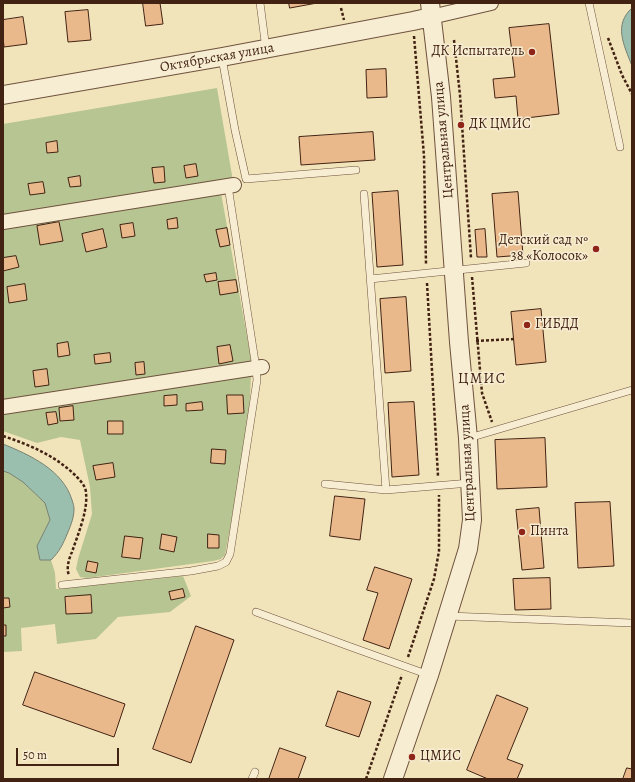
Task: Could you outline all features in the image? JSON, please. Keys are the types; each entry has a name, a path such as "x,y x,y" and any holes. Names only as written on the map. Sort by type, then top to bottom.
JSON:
{"street":[{"path":"430,10 489,3"},
{"name":"Октябрьская улица","path":"3,95 222,57 413,21 430,10"},
{"name":"Центральная улица","path":"393,779 429,675 468,549 472,520 468,438 459,342 463,269 430,10"},
{"path":"3,222 231,185"},
{"path":"3,407 259,367"}],"lane":[{"path":"260,3 266,49"},
{"path":"589,3 620,147"},
{"path":"222,57 235,130 246,179 356,170"},
{"path":"62,586 191,571 218,566 226,562 230,554 259,367 231,185"},
{"path":"364,194 386,490"},
{"path":"370,279 526,263"},
{"path":"468,438 632,390"},
{"path":"325,484 386,490 471,484"},
{"path":"256,612 429,675"},
{"path":"447,616 632,623"}],"path":[{"path":"366,779 434,579 439,551 439,486 426,273 424,156 413,21"},
{"path":"596,34 607,34 622,74 632,94"},
{"path":"454,40 460,94 463,269 477,341 482,393 491,420 492,432"},
{"path":"459,342 514,339"},
{"path":"3,436 50,455 66,466 79,479 86,491 86,508 69,558 68,572 75,584"}],"green space":[{"path":"217,88 233,181 3,217 3,124"},
{"path":"221,193 252,364 3,402 3,227"},
{"path":"251,376 249,415 225,555 221,559 213,561 88,578 80,577 76,569 92,514 90,487 80,440 61,437 37,443 3,431 3,411"},
{"path":"3,471 23,482 45,503 50,520 37,546 40,560 51,560 55,573 56,589 183,576 191,596 170,612 118,617 96,639 57,644 55,624 21,628 22,651 3,652"}],"shaded area":[{"path":"632,8 632,66 623,43 622,28 626,15"},
{"path":"3,444 24,453 44,465 61,480 68,489 74,506 71,524 61,547 51,560 40,560 37,546 50,520 45,503 23,482 3,471"}],"building":[{"path":"143,3 160,3 163,24 146,26"},
{"path":"289,3 317,3 290,8"},
{"path":"88,10 91,40 68,42 65,12"},
{"path":"23,17 27,44 4,47 3,20"},
{"name":"ДК Испытатель","path":"549,24 559,114 518,119 516,96 495,98 493,79 515,77 509,28"},
{"path":"386,69 387,97 367,98 366,70"},
{"path":"373,132 375,160 301,165 299,137"},
{"path":"57,141 58,152 47,153 46,143"},
{"path":"196,164 198,176 186,178 184,166"},
{"path":"164,167 165,182 154,183 152,168"},
{"path":"80,176 81,186 70,187 68,178"},
{"path":"43,182 45,193 30,195 28,184"},
{"path":"398,191 403,265 377,267 372,193"},
{"path":"518,192 523,255 497,257 492,194"},
{"path":"177,218 178,228 168,229 167,220"},
{"path":"59,222 63,241 40,245 37,226"},
{"path":"133,223 135,236 122,238 120,225"},
{"path":"227,228 230,245 220,247 216,230"},
{"path":"103,229 107,247 86,252 82,234"},
{"path":"485,229 487,257 477,257 475,230"},
{"path":"16,256 19,267 3,271 3,258"},
{"path":"216,273 217,280 206,282 204,275"},
{"path":"236,280 238,292 220,295 218,282"},
{"path":"25,284 27,300 9,303 7,287"},
{"path":"406,297 411,371 385,373 380,299"},
{"name":"ГИБДД","path":"541,309 546,362 516,365 511,312"},
{"path":"68,342 70,355 58,357 57,344"},
{"path":"230,345 233,361 219,364 217,347"},
{"path":"110,353 111,362 95,364 94,355"},
{"path":"144,362 145,374 136,375 135,363"},
{"path":"47,369 49,385 35,387 33,371"},
{"path":"177,395 177,405 164,406 164,396"},
{"path":"227,395 243,395 244,413 228,414"},
{"path":"202,402 203,410 186,411 186,404"},
{"path":"414,402 419,475 392,477 388,403"},
{"path":"73,406 74,420 60,421 59,408"},
{"path":"56,412 58,423 48,425 46,413"},
{"path":"108,421 123,421 123,434 108,434"},
{"path":"545,438 547,487 497,489 495,440"},
{"path":"212,449 226,450 225,464 211,463"},
{"path":"113,463 115,477 96,480 93,466"},
{"path":"335,496 365,499 360,540 330,536"},
{"path":"610,502 614,566 578,568 575,503"},
{"path":"539,508 544,568 522,570 516,510"},
{"path":"162,534 177,537 174,552 160,549"},
{"path":"208,534 219,535 219,548 208,548"},
{"path":"125,536 143,538 140,559 122,557"},
{"path":"88,561 98,563 96,573 86,571"},
{"path":"375,567 412,579 389,649 363,640 378,593 367,590"},
{"path":"550,578 551,609 515,610 513,579"},
{"path":"183,589 185,597 171,600 169,592"},
{"path":"91,595 92,613 66,614 65,597"},
{"path":"3,598 9,598 10,607 3,608"},
{"path":"3,625 6,625 6,636 3,636"},
{"path":"196,626 234,640 191,763 153,749"},
{"path":"35,672 125,704 114,737 23,705"},
{"path":"338,691 371,702 359,737 326,726"},
{"path":"497,695 528,708 507,759 523,765 517,779 488,779 467,770"},
{"path":"280,748 306,757 298,779 269,779"},
{"path":"627,768 632,769 632,779 623,779"}],"place":[{"name":"ДК Испытатель","path":"532,52"},
{"name":"ДК ЦМИС","path":"461,125"},
{"name":"Детский сад № 38 «Колосок»","path":"596,249"},
{"name":"ГИБДД","path":"527,325"},
{"name":"Пинта","path":"522,532"},
{"name":"ЦМИС","path":"412,757"}],"district":[{"name":"ЦМИС","path":"482,379"}]}
